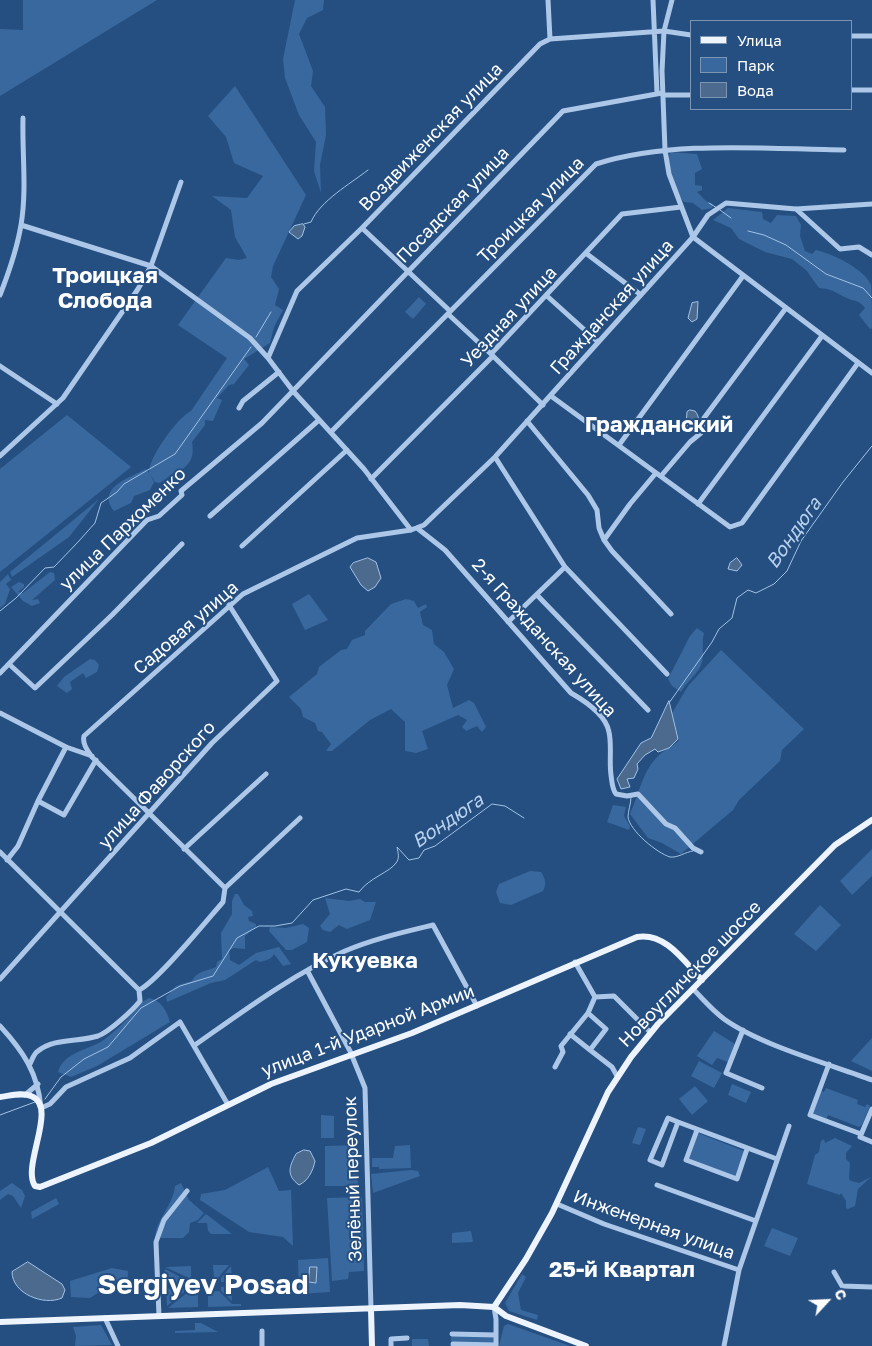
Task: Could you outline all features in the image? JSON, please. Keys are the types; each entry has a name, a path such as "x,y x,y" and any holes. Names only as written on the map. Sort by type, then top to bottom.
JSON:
{"main road":[{"name":"Новоугличское шоссе","path":"494,1308 526,1259 556,1204 617,1076 650,1032 835,845 872,820"},
{"name":"улица 1-й Ударной Армии","path":"41,1108 41,1123 31,1178 35,1186 45,1186 152,1143 227,1103 279,1080 412,1033 630,939 651,935 667,944 702,980"},
{"path":"0,1097 25,1094 36,1099 41,1108"},
{"path":"0,1322 460,1305 494,1308 506,1316 586,1346"},
{"path":"371,1309 372,1346"}],"street":[{"path":"548,0 550,39 664,31 690,35"},
{"path":"653,0 654,32 661,94"},
{"name":"Гражданская улица","path":"424,525 495,457 693,237 669,174 665,150 661,94 664,31 672,0"},
{"path":"852,36 872,36"},
{"name":"Воздвиженская улица","path":"268,358 297,291 362,228 540,44 550,39"},
{"path":"852,90 872,90"},
{"name":"Посадская улица","path":"293,391 563,111 661,94 690,95"},
{"path":"0,295 12,265 21,225 24,181 23,118"},
{"name":"Троицкая улица","path":"331,432 596,164 619,157 665,150 844,150"},
{"path":"0,456 57,404 134,296 151,266 181,182"},
{"path":"872,204 796,210 726,203 708,215 693,237 872,373"},
{"name":"Уездная улица","path":"371,479 492,355 622,214 681,207"},
{"path":"796,210 840,249 859,248 872,255"},
{"path":"21,225 151,266 250,338 293,391 347,450 411,530"},
{"path":"362,228 408,270 543,405"},
{"path":"587,254 641,296"},
{"path":"619,445 743,276"},
{"path":"547,296 598,342"},
{"path":"604,540 630,504 690,442 702,433 704,418 786,308"},
{"path":"698,504 822,336"},
{"path":"551,396 730,527 742,523 858,363"},
{"path":"0,366 57,404"},
{"path":"239,408 243,401 278,372"},
{"name":"улица Пархоменко","path":"0,673 147,520 159,516 182,495 182,491 262,423 293,391"},
{"path":"210,516 319,420"},
{"path":"527,421 588,495 597,510 599,528 604,540 671,614"},
{"path":"242,546 347,450"},
{"path":"495,457 565,568 667,674"},
{"name":"Садовая улица","path":"94,758 86,749 83,740 84,736 243,594 357,538 411,530 424,525"},
{"name":"2-я Гражданская улица","path":"417,528 445,550 571,693 588,702 607,725 609,732 609,765 616,794 627,796 638,794 666,824 675,828 693,848 701,852"},
{"path":"9,664 35,688 112,616 182,544"},
{"path":"508,622 565,568"},
{"path":"537,595 648,710"},
{"name":"улица Фаворского","path":"0,979 59,911 212,743 277,681 229,605"},
{"path":"0,713 66,747 94,758 148,814 225,888"},
{"path":"7,860 18,846 38,801 66,747"},
{"path":"38,801 64,815 94,758"},
{"path":"184,849 266,774"},
{"path":"30,1064 37,1051 56,1042 99,1036 134,1009 140,1001 142,989 223,902 225,888 300,818"},
{"path":"0,852 142,989"},
{"path":"195,1045 257,1002 345,951 397,934 433,925 476,1006"},
{"path":"575,962 595,997"},
{"name":"Зелёный переулок","path":"308,972 351,1054 365,1088 371,1309"},
{"path":"693,989 724,1019 743,1030 872,1080"},
{"path":"595,997 614,996 650,1032"},
{"path":"555,1067 563,1052 561,1046 588,1013 595,997"},
{"path":"588,1013 606,1029 590,1050"},
{"path":"0,1026 30,1064 38,1084 41,1108 50,1104 66,1087 130,1058 180,1022 227,1103"},
{"path":"743,1030 726,1073 762,1088"},
{"path":"570,1034 612,1067 617,1076"},
{"path":"829,1064 810,1115 861,1134"},
{"path":"25,1094 38,1084"},
{"path":"872,1109 860,1137 872,1142"},
{"path":"678,1122 662,1164 650,1160 668,1118 777,1159"},
{"name":"Инженерная улица","path":"556,1204 604,1224 739,1270 788,1126"},
{"path":"697,1130 686,1160 736,1179 747,1149"},
{"path":"657,1186 756,1221"},
{"path":"159,1316 156,1242 164,1220 187,1191"},
{"path":"724,1346 739,1270"},
{"path":"834,1272 842,1286 872,1287"},
{"path":"453,1344 496,1346 494,1308"},
{"path":"104,1318 118,1346"},
{"path":"262,1331 262,1346"},
{"path":"452,1334 496,1335"},
{"path":"391,1346 391,1339 407,1338"}],"green space":[{"path":"23,0 157,0 0,96 0,29 23,30"},
{"path":"295,0 324,0 323,10 307,18 299,34 313,71 311,86 325,107 326,135 320,165 321,193 314,171 316,142 299,115 285,78 283,59"},
{"path":"235,86 306,195 273,266 271,277 279,289 275,305 283,310 274,327 270,343 244,359 249,365 234,384 229,385 217,398 222,400 213,421 205,420 205,425 192,442 193,453 190,462 159,483 155,482 150,474 154,482 150,490 134,496 131,503 114,511 109,496 112,490 124,480 146,469 149,473 158,448 179,421 191,411 227,358 178,325 226,258 239,260 247,258 235,237 231,210 212,196 247,198 263,176 234,163 226,137 208,116"},
{"path":"670,152 697,154 702,169 695,173 695,185 702,186 702,190 697,192 706,201 713,204 712,208 702,210 693,203 684,202 677,192 672,178 669,164"},
{"path":"728,208 762,212 763,219 771,223 777,215 796,216 801,225 800,236 805,251 812,254 816,250 830,254 855,268 868,279 871,285 872,328 870,329 859,315 865,308 861,304 831,290 819,288 806,270 792,259 765,252 739,239 731,228 713,220"},
{"path":"419,297 426,304 413,319 405,312"},
{"path":"67,415 131,467 0,572 0,469"},
{"path":"99,499 69,537 12,577 10,572"},
{"path":"50,572 54,573 55,580 32,600 38,599 40,603 32,606 23,601 11,587 19,582 24,584 24,587 18,592 23,593"},
{"path":"8,574 11,580 6,584 10,589 5,604 0,608 0,582"},
{"path":"309,594 328,620 305,630 292,604"},
{"path":"406,599 414,601 418,608 426,604 427,607 420,612 423,625 432,630 434,644 444,652 454,669 447,685 453,708 469,700 474,703 486,727 482,732 477,726 466,731 462,727 467,720 458,715 422,731 428,749 416,753 405,751 405,722 391,709 370,720 332,751 326,751 331,744 322,732 318,731 315,723 303,717 301,709 289,697 317,674 319,667 341,650 347,649 352,640 365,635 365,631 391,604"},
{"path":"697,628 704,633 701,665 681,692 672,686 668,679 690,636"},
{"path":"721,650 804,729 782,750 780,761 739,800 733,810 681,854 662,843 648,838 630,814 644,777 652,763 659,755 679,740 672,713 688,686"},
{"path":"90,659 95,660 99,665 97,672 86,678 83,673 70,682 72,689 67,693 57,686 64,677"},
{"path":"613,805 626,807 624,816 630,826 629,830 607,822"},
{"path":"872,849 872,876 852,895 840,881"},
{"path":"530,871 541,872 545,881 543,891 511,905 500,903 496,892 499,884"},
{"path":"235,894 238,894 244,905 252,911 253,916 248,917 249,921 256,924 256,927 245,936 245,949 234,948 229,950 230,960 239,965 256,953 279,947 291,964 283,966 274,954 271,958 260,962 256,960 225,980 211,983 167,1002 166,997 176,986 192,981 199,973 216,967 217,962 222,959 221,933 232,914 232,901"},
{"path":"325,898 349,901 360,899 365,902 376,902 370,920 347,929 339,925 330,932 323,930 320,926 330,914"},
{"path":"820,905 841,925 816,951 794,934"},
{"path":"303,924 309,928 307,942 292,950 286,950 269,931 270,927 286,928"},
{"path":"149,998 157,1001 163,1007 170,1022 97,1066 71,1077 58,1072 61,1065 72,1055 105,1039 142,1002"},
{"path":"714,1031 735,1044 728,1062 717,1058 712,1065 697,1056"},
{"path":"872,1038 872,1071 851,1061"},
{"path":"699,1061 722,1073 714,1088 691,1076"},
{"path":"732,1084 751,1092 746,1103 728,1095"},
{"path":"695,1086 708,1101 692,1115 679,1099"},
{"path":"826,1088 858,1100 857,1104 865,1107 867,1104 870,1106 862,1125 859,1127 828,1115 826,1120 814,1115 813,1112 821,1091 824,1092"},
{"path":"321,1115 334,1116 334,1138 321,1138"},
{"path":"638,1127 646,1129 640,1145 632,1143"},
{"path":"698,1133 744,1151 735,1176 689,1159"},
{"path":"835,1138 852,1146 846,1153 846,1159 850,1163 849,1179 859,1183 871,1177 858,1189 855,1206 848,1209 841,1193 840,1195 807,1184 815,1155 819,1152 821,1141 824,1139 825,1143"},
{"path":"357,1145 358,1186 325,1186 325,1146"},
{"path":"410,1145 411,1168 379,1169 379,1167 372,1167 372,1158 393,1158 395,1146"},
{"path":"268,1167 279,1191 291,1190 293,1246 283,1237 249,1232 200,1200 201,1194 225,1190"},
{"path":"418,1171 420,1176 373,1193 371,1174"},
{"path":"12,1183 22,1190 25,1196 21,1208 13,1196 8,1194 0,1200 0,1191"},
{"path":"181,1183 189,1200 204,1213 198,1220 190,1223 189,1232 183,1238 155,1238 158,1225 171,1200 175,1186"},
{"path":"362,1197 364,1271 349,1272 348,1279 332,1281 327,1198"},
{"path":"56,1198 59,1204 32,1219 31,1212"},
{"path":"206,1214 232,1234 211,1234 208,1231 207,1223 197,1223"},
{"path":"772,1228 798,1238 790,1256 764,1246"},
{"path":"471,1231 473,1242 452,1243 452,1233"},
{"path":"328,1258 330,1292 299,1294 298,1260"},
{"path":"213,1265 229,1265 218,1278 214,1278"},
{"path":"191,1266 191,1279 165,1267"},
{"path":"231,1266 232,1282 221,1282 221,1278"},
{"path":"112,1268 128,1271 127,1290 101,1291 90,1298 71,1297 70,1281"},
{"path":"165,1269 184,1279 184,1284 165,1284"},
{"path":"522,1274 526,1277 518,1293 521,1310 538,1315 537,1320 509,1311 505,1303"},
{"path":"231,1286 232,1301 221,1291 221,1287"},
{"path":"184,1288 184,1292 167,1306 166,1289"},
{"path":"219,1291 232,1304 241,1304 241,1306 208,1307 208,1292"},
{"path":"188,1292 198,1292 198,1307 168,1308"},
{"path":"195,1323 201,1323 218,1332 175,1333 175,1331 195,1330"},
{"path":"508,1324 570,1346 499,1346 504,1326"},
{"path":"101,1325 112,1345 75,1346 76,1336 73,1327"},
{"path":"451,1335 494,1336 494,1343 451,1344"},
{"path":"412,1339 428,1339 429,1346 412,1346"}],"water":[{"path":"303,224 305,227 302,236 298,239 289,232 294,226"},
{"path":"698,302 697,319 692,322 688,318 692,303"},
{"path":"690,410 695,411 699,418 699,424 695,431 692,431 686,424 687,412"},
{"path":"368,558 376,562 381,578 375,587 368,591 361,585 350,567 353,563"},
{"path":"737,558 742,565 737,571 728,569 730,563"},
{"path":"669,701 678,739 669,748 658,752 655,749 645,755 637,764 638,769 634,778 627,779 630,787 621,789 617,779 641,743 651,738"},
{"path":"304,1150 310,1151 315,1161 310,1175 299,1185 290,1174 290,1167 296,1154"},
{"path":"28,1262 62,1284 65,1290 62,1298 55,1300 38,1299 23,1292 17,1286 13,1280 12,1272"},
{"path":"310,1267 317,1267 316,1283 309,1282"}],"waterway":[{"path":"304,224 311,222 315,214 328,200 368,170"},
{"path":"709,203 717,208"},
{"path":"720,210 731,218"},
{"path":"748,231 764,235 786,245 826,274 863,288 872,298"},
{"path":"256,337 271,312"},
{"path":"0,611 16,598 45,568 54,567 78,542 95,523 101,503 117,492 124,484 175,454 251,347"},
{"name":"Вондюга","path":"669,703 719,629 732,618 737,598 748,590 756,593 774,584 787,571 801,541 843,482 872,446"},
{"path":"631,797 628,817 634,829 645,841 670,857 676,857 693,851"},
{"name":"Вондюга","path":"45,1099 61,1077 84,1059 108,1047 141,1008 180,986 213,976 237,938 259,926 292,923 313,900 346,889 359,892 368,883 396,863 398,857 397,847 409,860 419,858 424,850 435,846 492,804 505,806 524,818"},
{"name":"Вондюга","path":"0,1115 35,1102"}],"district":[{"name":"Троицкая Слобода","path":"105,288"},
{"name":"Гражданский","path":"659,425"},
{"name":"Кукуевка","path":"365,961"},
{"name":"25-й Квартал","path":"622,1270"},
{"name":"Sergiyev Posad","path":"203,1285"}]}
